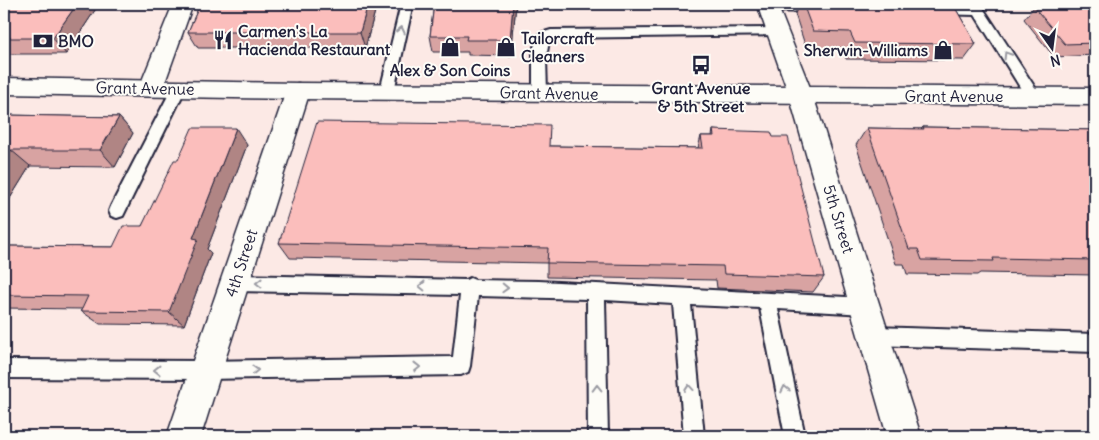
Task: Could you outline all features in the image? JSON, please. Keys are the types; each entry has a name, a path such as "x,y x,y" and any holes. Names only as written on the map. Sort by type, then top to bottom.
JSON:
{"street":[{"path":"151,88 183,4"},
{"name":"5th Street","path":"771,14 801,95 904,436"},
{"name":"Grant Avenue","path":"4,86 298,91 1095,97"},
{"name":"4th Street","path":"184,436 298,91"}],"lane":[{"path":"388,91 407,4"},
{"path":"921,10 977,7 1033,96"},
{"path":"540,93 540,52 544,39 548,34 835,9"},
{"path":"117,211 179,88"},
{"path":"234,283 470,286 865,306"},
{"path":"4,369 206,370 461,366 470,286"},
{"path":"596,292 598,436"},
{"path":"681,296 694,436"},
{"path":"767,301 795,436"},
{"path":"874,336 1095,343"}],"building":[{"path":"4,4 77,4 53,38 4,38"},
{"path":"200,4 368,4 360,32 188,32"},
{"path":"434,4 513,4 510,40 466,40 467,36 430,36"},
{"path":"803,4 953,4 976,44 855,43 850,32 813,31"},
{"path":"1095,4 1095,43 1065,44 1034,7"},
{"path":"4,115 119,117 100,150 11,150 4,162"},
{"path":"317,122 550,125 549,146 703,148 701,136 714,136 713,130 771,132 773,137 788,137 824,277 724,274 723,266 547,263 548,248 279,243"},
{"path":"923,127 1095,130 1095,260 993,258 994,261 922,260 918,249 909,249 867,128 924,129"},
{"path":"192,128 236,128 193,238 198,239 169,312 81,311 88,296 4,295 4,246 113,247 123,226 142,226 174,160 178,160"}],"place":[{"name":"Carmen's La Hacienda Restaurant","path":"223,40"},
{"name":"BMO","path":"43,41"},
{"name":"Alex & Son Coins","path":"450,47"},
{"name":"Tailorcraft Cleaners","path":"506,47"},
{"name":"Sherwin-Williams","path":"943,50"},
{"name":"Grant Avenue & 5th Street","path":"701,65"}]}
